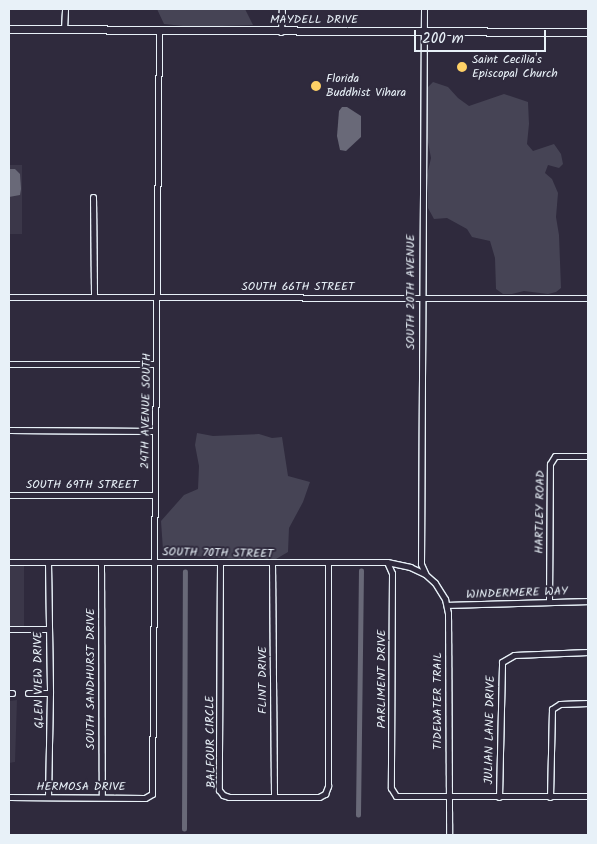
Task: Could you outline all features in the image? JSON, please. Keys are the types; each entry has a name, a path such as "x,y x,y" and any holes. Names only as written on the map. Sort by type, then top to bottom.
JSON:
{"street":[{"path":"64,29 65,9"},
{"path":"281,32 282,9"},
{"name":"SOUTH 20TH AVENUE","path":"424,9 420,296 421,564 425,574"},
{"name":"MAYDELL DRIVE","path":"9,29 159,29 281,32 588,32"},
{"name":"24TH AVENUE SOUTH","path":"152,794 159,29"},
{"path":"93,197 94,298"},
{"name":"SOUTH 66TH STREET","path":"9,297 420,296 588,298"},
{"path":"9,364 156,364"},
{"path":"9,430 154,431"},
{"name":"HARTLEY ROAD","path":"549,602 550,464 555,456 588,456"},
{"name":"SOUTH 69TH STREET","path":"9,496 155,495"},
{"name":"SOUTH 70TH STREET","path":"9,562 272,564 387,562 410,567 425,574"},
{"name":"GLEN VIEW DRIVE","path":"48,562 50,693 48,797"},
{"name":"SOUTH SANDHURST DRIVE","path":"101,562 102,797"},
{"name":"PARLIMENT DRIVE","path":"387,562 392,573 391,788 396,796 448,797"},
{"name":"BALFOUR CIRCLE","path":"220,564 220,790 227,797 319,797 325,794 328,788 328,563"},
{"name":"FLINT DRIVE","path":"272,564 274,797"},
{"name":"TIDEWATER TRAIL","path":"425,574 435,583 447,606 449,835"},
{"name":"WINDERMERE WAY","path":"447,606 588,601"},
{"path":"9,629 48,629"},
{"name":"JULIAN LANE DRIVE","path":"499,797 502,662 514,655 588,652"},
{"path":"28,693 50,693"},
{"path":"550,797 552,709 560,704 588,703"},
{"name":"HERMOSA DRIVE","path":"9,797 145,798 152,794"},
{"path":"448,797 588,796"}],"shaded area":[{"path":"157,9 245,9 253,25 222,26 212,29 164,24"},
{"path":"433,82 448,87 469,106 504,94 528,102 529,124 527,144 533,151 554,144 561,154 563,164 559,168 548,165 545,173 552,179 558,193 556,217 559,235 561,288 556,292 548,294 524,291 503,294 496,289 495,258 490,241 472,237 467,229 447,218 434,219 428,208 427,175 431,158 426,132 425,101 427,88"},
{"path":"9,165 22,165 22,234 9,234"},
{"path":"197,433 213,436 259,434 272,438 282,437 288,476 310,482 303,502 289,528 288,552 276,559 246,560 195,556 172,557 163,550 161,521 184,495 198,489 199,466 195,445"},
{"path":"9,565 24,565 24,627 9,627"},
{"path":"17,700 15,762 9,763 9,701"}],"water":[{"path":"342,107 347,107 361,116 361,137 346,151 340,150 337,136 339,111"},
{"path":"9,169 15,169 20,174 20,195 9,197"}],"waterway":[{"path":"358,815 361,571"},
{"path":"184,829 185,572"}],"place":[{"name":"Saint Cecilia's Episcopal Church","path":"462,67"},
{"name":"Florida Buddhist Vihara","path":"316,86"}]}
